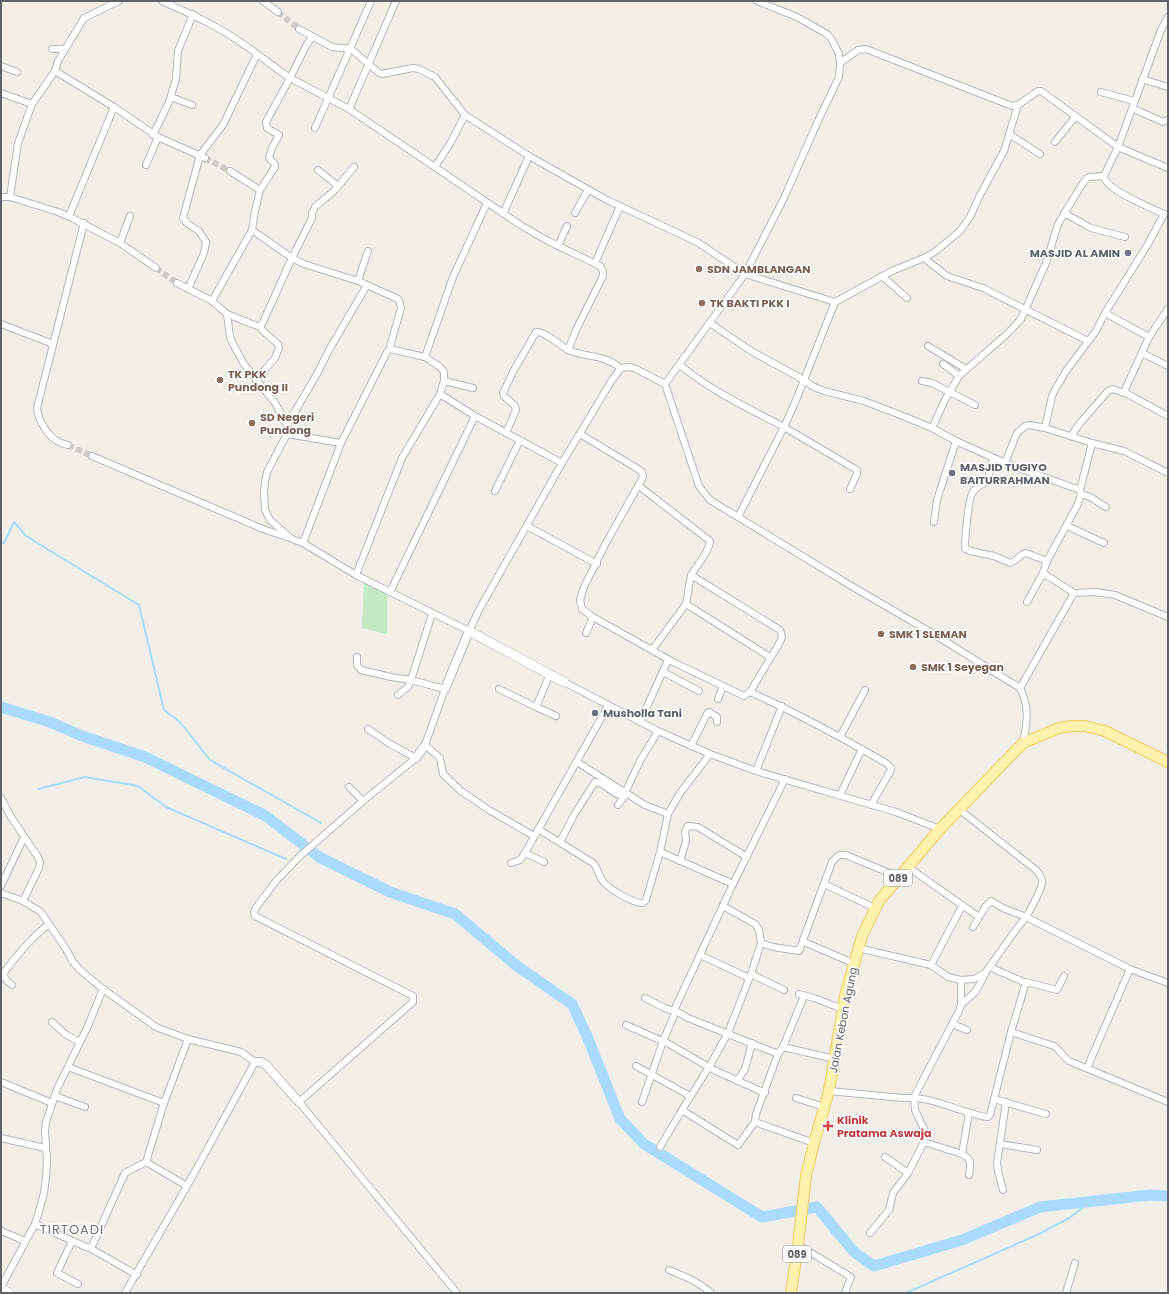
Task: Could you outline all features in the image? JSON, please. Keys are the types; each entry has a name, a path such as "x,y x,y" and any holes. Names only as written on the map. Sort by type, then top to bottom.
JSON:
{"main road":[{"path":"468,631 564,682"},
{"name":"Jalan Kebon Agung","path":"791,1293 806,1176 824,1107 830,1092 843,1009 853,963 862,936 878,901 940,829 1023,743 1059,728 1085,726 1105,732 1168,762"},
{"path":"1,1288 10,1293"}],"street":[{"path":"10,197 18,143 32,104 55,71 64,49 84,18 119,1"},
{"path":"162,1 193,14 257,54 290,78 349,109 522,226 558,246 600,266 603,276 577,328 568,350"},
{"path":"263,1 278,12"},
{"path":"315,128 371,1"},
{"path":"349,109 396,1"},
{"path":"665,384 745,274 784,198 839,77 839,54 827,34 797,17 757,1"},
{"path":"146,165 171,96 177,72 178,51 193,14"},
{"path":"1045,428 1052,396 1055,390 1066,371 1096,331 1105,313 1166,215 1118,191 1108,184 1104,176 1118,148 1142,79 1161,30 1168,17"},
{"path":"299,29 332,47 350,49 380,74 413,68 420,69 435,76 465,115 529,156 588,190 697,242 745,274 835,302"},
{"path":"1161,30 1168,32"},
{"path":"212,301 252,230 260,190 275,167 275,164 269,158 269,154 279,136 267,128 266,122 312,37"},
{"path":"52,49 64,49"},
{"path":"840,63 858,50 866,49 1007,105 1014,106 1018,105 1035,92 1041,91 1118,148 1168,168"},
{"path":"188,289 204,253 206,242 199,231 188,224 183,218 203,156 223,125 257,54"},
{"path":"1,66 17,72"},
{"path":"55,71 114,107 156,136 203,156"},
{"path":"1142,79 1168,87"},
{"path":"1102,92 1134,102"},
{"path":"1,93 32,104"},
{"path":"171,96 192,105"},
{"path":"738,517 784,427 835,302 882,276 924,258 955,236 970,217 1004,151 1018,105"},
{"path":"69,216 114,107"},
{"path":"1132,108 1163,122 1168,120"},
{"path":"435,167 451,142 465,115"},
{"path":"1054,142 1075,117"},
{"path":"1010,134 1040,154"},
{"path":"503,214 529,156"},
{"path":"260,327 312,218 312,213 315,207 338,186 354,167"},
{"path":"318,170 338,186"},
{"path":"230,172 260,190"},
{"path":"932,428 959,376 1015,326 1026,310 1046,263 1058,224 1086,179 1104,176"},
{"path":"575,213 588,190"},
{"path":"1,197 10,197 69,216 120,243 156,268"},
{"path":"425,357 453,277 487,203"},
{"path":"595,263 620,206"},
{"path":"1064,213 1092,228 1125,237"},
{"path":"120,243 130,216"},
{"path":"68,445 58,442 50,435 45,428 37,408 84,223"},
{"path":"558,246 568,226"},
{"path":"252,230 292,258 320,270 358,281 393,296 400,303 389,350 341,443 303,543"},
{"path":"358,281 368,251"},
{"path":"924,258 947,276 983,288 1088,341"},
{"path":"882,276 907,298"},
{"path":"178,283 212,301 227,314 260,327 278,344 280,348 275,358 256,380"},
{"path":"292,539 270,520 265,510 264,497 267,472 287,434 287,425 366,285"},
{"path":"1124,393 1149,338 1168,309"},
{"path":"1105,313 1149,338"},
{"path":"227,314 230,337 234,346 244,364 274,403 287,425"},
{"path":"710,323 751,351 804,380 812,386 824,391 864,402 932,428 993,458 1080,492 1106,507"},
{"path":"1,324 53,344"},
{"path":"506,433 516,410 504,396 504,393 514,370 536,332 545,334 568,350 579,354 605,359 613,362 620,368"},
{"path":"928,346 966,369"},
{"path":"356,575 402,458 440,394 444,381 444,372 440,367 425,357 392,349 389,350"},
{"path":"1142,353 1168,366"},
{"path":"943,364 959,376"},
{"path":"680,365 693,376 734,402 784,427 857,470 857,474 850,489"},
{"path":"299,1102 414,999 413,996 256,916 255,909 276,881 300,856 315,845 363,801 416,758 425,744 468,631 562,463 620,368 625,367 636,369 665,384 699,486 710,500 932,633 1020,688 1026,703 1027,712 1023,743"},
{"path":"444,381 473,388"},
{"path":"922,381 932,383 975,405"},
{"path":"1071,436 1080,423 1108,391 1113,389 1124,393 1168,416"},
{"path":"440,394 475,416 562,463"},
{"path":"390,592 475,416"},
{"path":"1005,463 1017,433 1021,428 1030,425 1124,451 1168,473"},
{"path":"287,434 341,443"},
{"path":"580,434 642,472 643,477 584,587 580,600 582,609 593,617 668,660 744,696 750,692 780,642 782,637 780,630 691,575"},
{"path":"495,491 520,440"},
{"path":"934,522 937,500 956,441"},
{"path":"1027,602 1078,504 1092,443"},
{"path":"92,456 262,529 303,543 356,575 468,631"},
{"path":"993,458 988,479 976,488 971,496 965,549 994,556 1010,562 1016,560 1026,552 1047,561"},
{"path":"639,486 710,541 707,550 691,575 686,604 652,650"},
{"path":"527,526 597,564"},
{"path":"1067,526 1104,543"},
{"path":"1043,573 1074,593 1095,592 1115,595 1168,617"},
{"path":"1020,688 1074,593"},
{"path":"686,604 770,657"},
{"path":"398,694 408,687 411,680 432,614"},
{"path":"586,633 593,617"},
{"path":"357,657 357,665 361,670 411,680 445,689"},
{"path":"640,722 668,660"},
{"path":"663,672 699,691"},
{"path":"536,707 550,674"},
{"path":"564,682 658,731 710,754 756,771 840,795 871,806 896,812 940,829"},
{"path":"718,699 723,686"},
{"path":"499,689 556,716"},
{"path":"840,737 865,690"},
{"path":"750,692 782,706 886,763 891,768 890,773 871,806"},
{"path":"511,863 520,860 525,853 608,706"},
{"path":"756,771 782,706"},
{"path":"691,746 709,712 717,717 718,722"},
{"path":"368,729 390,744 416,758"},
{"path":"618,805 625,794 640,761 658,731"},
{"path":"425,744 440,758 443,774 461,791 489,810 534,836"},
{"path":"840,795 862,749"},
{"path":"538,829 593,863 598,870 601,879 616,892 643,903 646,900 660,852 668,814 680,793 710,754"},
{"path":"577,762 625,794 645,805 668,814"},
{"path":"642,1102 663,1041 676,1011 676,1006 733,884 785,779"},
{"path":"560,842 574,815 595,782 599,782 612,792 619,795 625,794"},
{"path":"349,787 363,801"},
{"path":"1,798 10,817 40,862 39,868 22,901"},
{"path":"870,1233 889,1210 893,1194 908,1173 924,1142 925,1132 913,1105 914,1097 961,1005 976,991 985,973 1026,917 1042,881 1041,876 1036,870 960,810"},
{"path":"680,861 686,841 685,831 688,826 698,827 747,857"},
{"path":"1,886 24,836"},
{"path":"660,852 733,884"},
{"path":"525,853 544,862"},
{"path":"761,943 798,952 801,950 832,862 839,855 843,854 898,877"},
{"path":"908,867 979,917"},
{"path":"824,884 875,908"},
{"path":"1,893 22,901 41,912 73,962 80,970 103,989 156,1027 188,1039 241,1052 255,1062 261,1062 266,1065 299,1102 456,1293"},
{"path":"972,927 986,906 992,901 1003,908 1026,917 1130,969 1168,983"},
{"path":"660,1147 728,1033 761,943 760,935 755,924 723,906"},
{"path":"931,965 962,906"},
{"path":"12,985 5,978 5,971 25,945 49,924"},
{"path":"804,942 853,963"},
{"path":"858,948 931,965 948,977 962,980 974,979 985,973"},
{"path":"700,955 784,990"},
{"path":"994,969 1026,983 1028,981 1057,990 1064,976"},
{"path":"1087,1068 1130,969"},
{"path":"961,1005 962,980"},
{"path":"830,1092 903,1098 914,1097 940,1103 969,1113 989,1116 1011,1032 1026,983"},
{"path":"1,1288 35,1224 44,1192 47,1162 45,1148 46,1122 55,1096 103,989"},
{"path":"682,1110 738,1145 755,1122 756,1114 765,1093 778,1054 783,1047 801,995 814,998 843,1009"},
{"path":"645,998 667,1009 676,1011 688,1018 752,1042 778,1054"},
{"path":"52,1022 65,1034 80,1042"},
{"path":"952,1024 967,1030"},
{"path":"626,1026 663,1041 709,1067 765,1093"},
{"path":"1011,1032 1054,1046 1069,1061 1168,1102"},
{"path":"90,1248 125,1173 146,1162 164,1103 188,1039"},
{"path":"737,1081 745,1069 752,1042"},
{"path":"783,1047 835,1059"},
{"path":"125,1293 187,1186 255,1062"},
{"path":"636,1066 690,1096"},
{"path":"68,1067 164,1103"},
{"path":"1,1082 52,1103"},
{"path":"55,1096 86,1106"},
{"path":"796,1098 824,1107"},
{"path":"994,1098 1046,1114"},
{"path":"1003,1190 997,1163 1006,1102"},
{"path":"962,1154 969,1113"},
{"path":"755,1122 814,1142"},
{"path":"1,1138 45,1148"},
{"path":"924,1142 968,1157 971,1163 969,1175"},
{"path":"1000,1144 1037,1150"},
{"path":"885,1157 908,1173"},
{"path":"146,1162 187,1186"},
{"path":"35,1224 90,1248 136,1275"},
{"path":"1,1231 25,1241"},
{"path":"72,1241 57,1273 78,1284"},
{"path":"798,1245 852,1277 845,1293"},
{"path":"1066,1293 1075,1263"},
{"path":"670,1270 684,1275 711,1293"}],"green space":[{"path":"364,581 387,594 387,634 362,628"}],"waterway":[{"path":"1,542 4,543 14,522 26,536 139,605 164,710 180,722 210,760 321,823"},
{"path":"1,707 50,722 82,736 145,757 266,816 319,857 390,892 455,914 517,966 572,1004 587,1036 620,1119 644,1144 762,1217 817,1207 854,1252 874,1266 962,1240 1040,1207 1150,1195 1168,1196"},
{"path":"38,789 85,777 138,786 166,807 286,859"},
{"path":"906,1293 1039,1234 1069,1218 1092,1201"}],"tunnel":[{"path":"278,12 299,29"},
{"path":"205,158 230,171"},
{"path":"156,268 177,283"},
{"path":"68,445 92,456"}],"place":[{"name":"MASJID AL AMIN","path":"1128,253"},
{"name":"SDN JAMBLANGAN","path":"699,269"},
{"name":"TK BAKTI PKK I","path":"702,303"},
{"name":"TK PKK Pundong II","path":"220,380"},
{"name":"SD Negeri Pundong","path":"252,423"},
{"name":"MASJID TUGIYO BAITURRAHMAN","path":"952,473"},
{"name":"SMK 1 SLEMAN","path":"881,634"},
{"name":"SMK 1 Seyegan","path":"913,667"},
{"name":"Musholla Tani","path":"595,713"},
{"name":"Klinik Pratama Aswaja","path":"828,1126"}],"district":[{"name":"TIRTOADI","path":"72,1229"}]}
